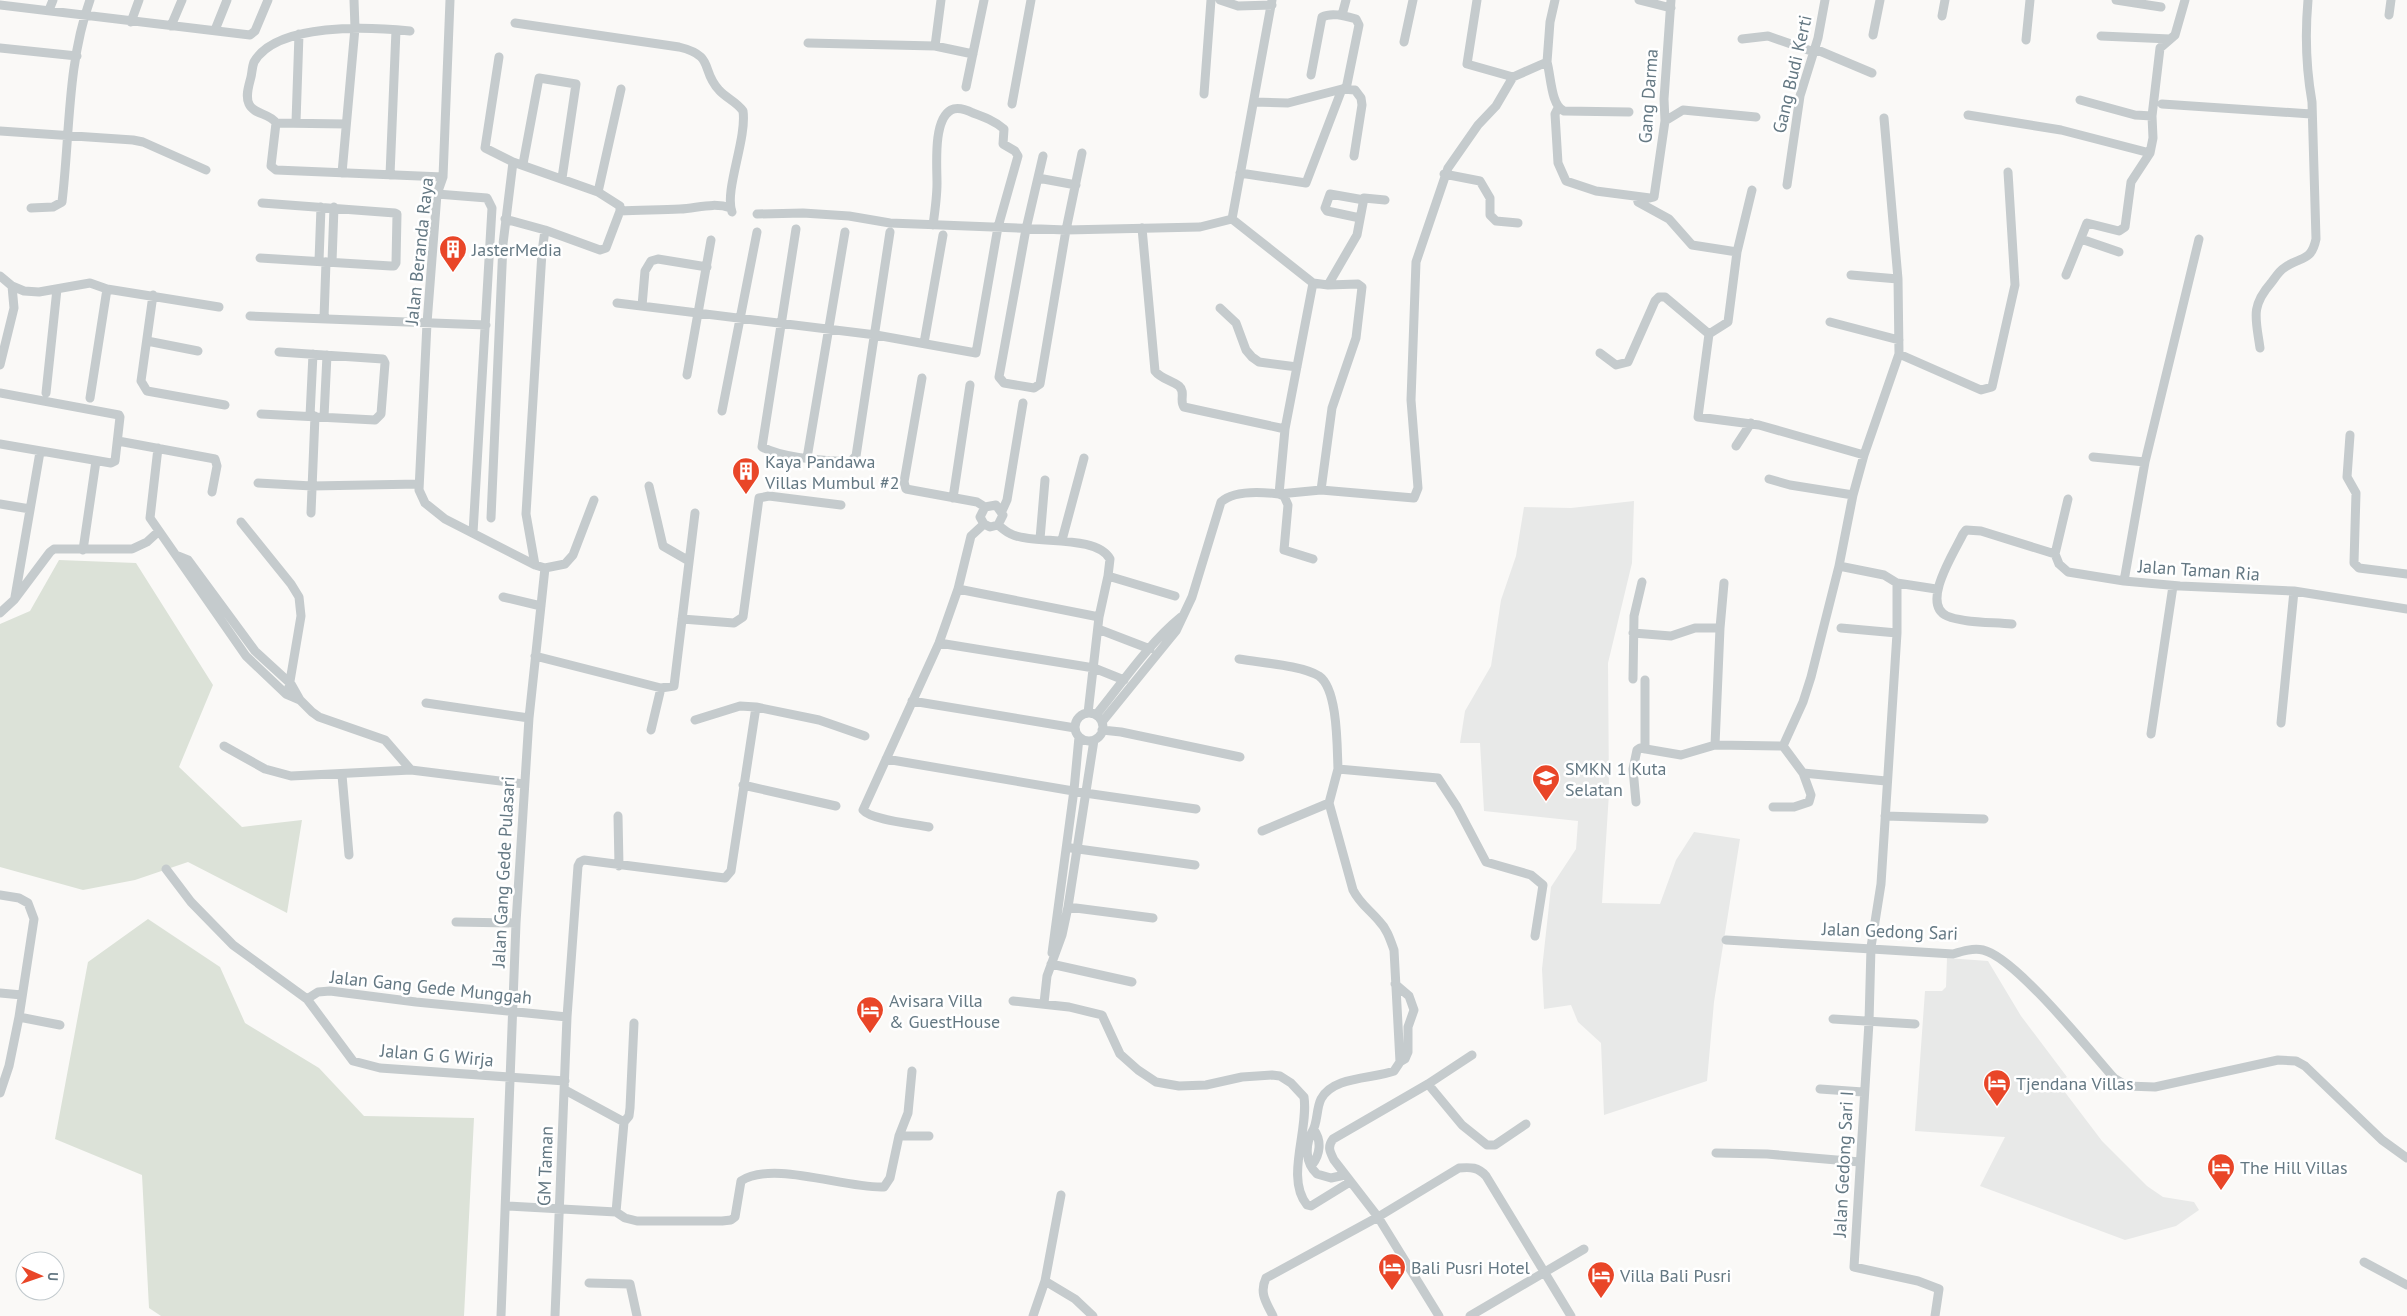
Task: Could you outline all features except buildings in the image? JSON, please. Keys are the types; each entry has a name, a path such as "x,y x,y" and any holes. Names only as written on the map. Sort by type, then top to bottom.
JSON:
{"street":[{"path":"49,10 53,0"},
{"path":"31,208 53,207 62,202 67,136 77,56 90,0"},
{"path":"131,22 139,0"},
{"path":"171,26 182,0"},
{"path":"215,30 227,0"},
{"path":"6,3 131,22 253,34 268,0"},
{"path":"342,173 355,28 354,0"},
{"name":"Jalan Beranda Raya","path":"450,0 443,178 437,194 427,323 419,484 420,494 425,503 445,519 473,533"},
{"path":"935,46 941,0"},
{"path":"966,87 984,0"},
{"path":"1012,104 1031,0"},
{"path":"1204,94 1211,0"},
{"path":"1220,0 1238,6 1272,2 1232,218"},
{"path":"1342,16 1346,0"},
{"path":"1404,42 1413,0"},
{"path":"1477,0 1467,64 1513,77"},
{"path":"1555,0 1550,22 1547,62 1554,102 1558,108 1564,111 1629,112"},
{"path":"1638,0 1671,4"},
{"name":"Gang Budi Kerti","path":"1787,185 1798,102 1814,50 1825,0"},
{"path":"1873,35 1880,0"},
{"path":"1942,16 1945,0"},
{"path":"2026,40 2030,0"},
{"path":"2118,0 2161,7"},
{"path":"2066,275 2087,223 2123,230 2131,182 2150,153 2153,138 2152,116 2160,48 2176,31 2185,0"},
{"path":"2260,348 2256,320 2257,302 2284,268 2307,258 2314,248 2316,238 2312,114 2306,31 2308,0"},
{"path":"2389,15 2391,0"},
{"name":"Gang Darma","path":"1637,197 1650,198 1656,195 1665,121 1664,99 1671,4"},
{"path":"1240,173 1306,183 1344,89 1359,25 1356,20 1342,16 1327,15 1322,17 1311,75"},
{"path":"515,23 679,47 693,51 708,65 713,82 720,91 743,111 744,128 732,193 732,210 721,205 710,205 683,209 620,211"},
{"path":"410,31 355,28 299,34 273,46 254,63 247,94 248,102 252,109 272,118 276,123 273,169 443,178"},
{"path":"390,175 396,30"},
{"path":"296,122 299,34"},
{"path":"1742,39 1768,36 1814,50 1872,73"},
{"path":"2101,36 2170,39"},
{"path":"808,43 935,46 973,54"},
{"path":"0,48 77,56"},
{"path":"498,57 485,148 513,162 598,192 617,202 620,211 606,248 600,250 546,230 504,219"},
{"path":"1097,720 1176,631 1202,566 1222,502 1226,497 1260,492 1279,494 1321,490 1414,498 1418,488 1411,374 1416,262 1444,174 1478,125 1496,106 1513,77 1547,62"},
{"path":"523,164 539,78 576,84 562,178"},
{"path":"598,192 621,89"},
{"path":"1254,102 1288,103 1344,89 1355,90 1362,105 1354,156"},
{"path":"2080,100 2135,115 2152,116"},
{"path":"2162,104 2312,114"},
{"path":"617,303 876,335 976,353 998,227 1017,153 1003,144 1005,134 1001,125 963,109 956,108 950,110 943,119 935,166 937,182 934,225"},
{"path":"1558,108 1555,114 1558,163 1566,181 1596,191 1637,197 1638,202 1669,219 1692,245 1737,252"},
{"path":"1665,121 1683,110 1756,117"},
{"path":"1968,115 2061,130 2150,153"},
{"path":"1783,746 1803,702 1839,566 1853,495 1864,455 1899,354 1898,279 1884,118"},
{"path":"276,123 346,124"},
{"path":"0,131 143,142 206,170"},
{"path":"1043,156 1026,229 999,377 1004,383 1034,388 1040,384 1066,230 1082,153"},
{"path":"491,518 504,219 513,162"},
{"path":"1899,354 1981,390 1988,390 1992,387 2015,285 2008,172"},
{"path":"1444,174 1480,181 1490,198 1490,215 1496,221 1518,223"},
{"path":"1038,178 1076,185"},
{"path":"1709,334 1728,322 1737,252 1752,190"},
{"path":"437,194 487,198 492,208 473,533 535,565 544,568 565,564 573,555 594,500"},
{"path":"1360,218 1328,211 1325,208 1330,194 1364,200 1368,197 1385,200"},
{"path":"1328,285 1355,241 1364,200"},
{"path":"260,258 390,266 394,266 396,263 397,214 334,207 262,203"},
{"path":"321,207 326,262"},
{"path":"324,318 326,262 334,207"},
{"path":"757,214 803,213 849,216 890,223 1066,230 1200,227 1232,218"},
{"path":"1232,218 1313,282 1328,285 1358,284 1362,291 1356,338 1332,408 1321,490"},
{"path":"1142,228 1155,372 1178,385 1182,391 1182,406 1186,409 1285,429"},
{"path":"796,229 761,444 762,447 769,451 807,458 850,462 856,456 876,335 890,232"},
{"path":"535,565 526,514 542,252 546,230"},
{"path":"722,411 757,232"},
{"path":"807,458 845,232"},
{"path":"924,343 943,235"},
{"path":"2081,239 2119,252"},
{"path":"2124,581 2146,462 2199,239"},
{"path":"687,375 711,240"},
{"path":"642,306 645,271 651,261 658,259 707,267"},
{"path":"1851,275 1898,279"},
{"path":"0,276 12,286 24,291 39,292 90,283 107,289 219,307"},
{"path":"1279,494 1285,429 1313,282"},
{"path":"0,365 14,308 12,286"},
{"path":"46,393 58,289"},
{"path":"90,398 107,289"},
{"path":"153,295 141,381 146,391 225,405"},
{"path":"1600,353 1616,365 1628,362 1659,297 1665,297 1709,334"},
{"path":"1220,308 1236,323 1246,350 1252,357 1259,362 1297,367"},
{"path":"250,316 486,325"},
{"path":"1830,322 1899,340"},
{"path":"1709,334 1698,417 1752,423 1864,455"},
{"path":"146,341 198,351"},
{"path":"261,414 376,420 379,418 385,363 378,357 279,352"},
{"path":"312,354 316,416"},
{"path":"311,513 316,416 327,355"},
{"path":"922,378 905,486 909,491 977,502 985,506 993,504 1002,511"},
{"path":"954,498 970,385"},
{"path":"0,393 119,414 118,441 114,461 96,461 0,444"},
{"path":"985,506 980,517 984,524 990,527 998,525 1002,519 1002,511 1007,500 1023,403"},
{"path":"1736,446 1752,423"},
{"path":"2350,435 2347,475 2356,491 2355,565 2359,568 2407,574"},
{"path":"118,441 215,459 217,466 212,492"},
{"path":"158,448 149,516 178,556 180,564 246,656 286,694 300,700 319,717 385,740 411,770"},
{"path":"14,600 40,452"},
{"path":"2094,457 2146,462"},
{"path":"1062,540 1084,458"},
{"path":"83,550 96,461"},
{"path":"1769,479 1790,485 1853,495"},
{"path":"1040,539 1045,480"},
{"path":"258,483 312,486 419,484"},
{"path":"648,486 663,546 689,561"},
{"path":"1279,494 1284,496 1288,505 1284,550 1313,558"},
{"path":"682,618 734,623 742,619 759,498 763,496 841,505"},
{"path":"2012,624 1945,615 1936,603 1936,589 1966,530 1981,531 2055,554 2068,499"},
{"path":"0,504 30,509"},
{"path":"535,656 661,688 674,686 695,513"},
{"path":"242,522 299,596 301,616 291,684 286,694"},
{"path":"929,826 878,817 864,812 864,805 940,642 958,589 971,536 984,524"},
{"path":"998,525 1011,535 1062,540 1104,552 1110,559 1098,629 1094,668 1097,720 1085,793 1057,908 1051,964"},
{"path":"0,613 14,600 54,549 132,550 147,542 159,531"},
{"name":"Jalan Taman Ria","path":"2055,554 2060,564 2068,572 2124,581 2173,586 2294,591 2407,609"},
{"path":"178,556 188,560 255,651 291,684 300,700"},
{"path":"1839,566 1884,575 1897,583 1936,589"},
{"name":"Jalan Gang Gede Pulasari","path":"501,1316 516,923 529,718 544,568"},
{"path":"1108,576 1175,596"},
{"path":"1633,679 1634,616 1642,582"},
{"path":"1715,745 1724,582"},
{"name":"Jalan Gedong Sari I","path":"1897,583 1897,633 1886,780 1881,884 1871,947 1869,1022 1854,1267 1918,1281 1939,1288 1935,1316"},
{"path":"2151,734 2173,586"},
{"path":"958,589 1100,617"},
{"path":"2281,723 2294,591"},
{"path":"503,597 541,606"},
{"path":"1097,720 1124,680 1170,627 1184,615"},
{"path":"1633,633 1671,636 1695,628 1720,628"},
{"path":"1841,628 1897,633"},
{"path":"1098,629 1150,649"},
{"path":"940,642 1094,668 1124,680"},
{"path":"1239,659 1307,671 1320,677 1328,688 1336,723 1338,769 1329,803 1354,890 1360,903 1379,920 1388,934 1394,950 1400,1062"},
{"path":"1645,749 1646,680"},
{"path":"651,730 661,688"},
{"path":"912,701 1075,728"},
{"path":"426,703 529,718"},
{"path":"695,720 740,706 756,707 819,720 865,736"},
{"path":"618,816 618,866 725,878 731,871 756,707"},
{"path":"1044,1003 1047,976 1062,935 1068,907 1074,790 1079,737 1075,728 1076,721 1081,715 1097,720 1121,732 1240,757"},
{"path":"1079,737 1086,741 1094,740"},
{"path":"1636,802 1633,768 1637,750 1645,749 1681,755 1715,745 1783,746"},
{"path":"224,746 276,774 342,775 411,770 524,784"},
{"path":"1773,807 1794,807 1809,802 1811,795 1803,773 1783,746"},
{"path":"886,759 1085,793 1196,808"},
{"path":"1338,769 1438,778 1457,807 1486,862 1531,875 1543,885 1535,936"},
{"path":"1803,773 1886,780"},
{"path":"342,775 348,855"},
{"path":"743,785 836,806"},
{"path":"1262,831 1329,803"},
{"path":"1885,816 1984,819"},
{"path":"1072,848 1194,865"},
{"name":"GM Taman","path":"555,1316 567,1017 578,866 584,860 618,866"},
{"name":"Jalan Gang Gede Munggah","path":"166,869 191,902 233,945 308,999 318,992 330,991 416,1002 567,1017"},
{"path":"0,894 20,898 28,903 34,918 19,1017 9,1066 0,1093"},
{"path":"1068,907 1153,918"},
{"path":"456,922 516,923"},
{"name":"Jalan Gedong Sari","path":"1726,940 1871,947 1953,954 1973,949 1985,950 1994,954 2038,992 2114,1078 2127,1086 2155,1087 2278,1060 2296,1061 2312,1072 2382,1140 2407,1158"},
{"path":"1051,964 1132,982"},
{"path":"1348,1179 1331,1178 1314,1172 1312,1165 1316,1160 1319,1147 1314,1130 1317,1107 1322,1096 1330,1088 1349,1081 1394,1071 1400,1062 1404,1060 1408,1052 1408,1027 1414,1010 1409,996 1395,984"},
{"path":"0,993 22,995"},
{"name":"Jalan G G Wirja","path":"308,999 353,1060 380,1068 510,1077 565,1085"},
{"path":"1013,1001 1044,1003 1102,1016 1120,1054 1138,1070 1156,1082 1179,1086 1206,1085 1249,1076 1280,1076 1304,1097 1306,1111 1297,1185 1300,1197 1307,1205 1311,1206 1348,1179"},
{"path":"19,1017 60,1025"},
{"path":"1833,1019 1915,1024"},
{"path":"616,1212 624,1122 629,1116 630,1108 634,1023"},
{"path":"1439,1316 1378,1217 1329,1151 1333,1139 1428,1084 1472,1055"},
{"path":"506,1206 616,1212 625,1218 637,1221 731,1220 737,1211 741,1182 746,1178 775,1174 884,1187 890,1178 898,1136 908,1114 912,1071"},
{"path":"1428,1084 1462,1126 1487,1145 1495,1145 1526,1124"},
{"path":"565,1085 624,1122"},
{"path":"1820,1089 1864,1092"},
{"path":"898,1136 929,1136"},
{"path":"1716,1153 1766,1154 1860,1162"},
{"path":"1273,1316 1264,1298 1262,1287 1266,1278 1378,1217 1459,1168 1476,1168 1486,1176 1571,1316"},
{"path":"1033,1316 1045,1281 1061,1194"},
{"path":"1470,1316 1545,1274 1584,1249"},
{"path":"2364,1262 2407,1285"},
{"path":"1045,1281 1075,1299 1093,1316"},
{"path":"589,1283 630,1284 637,1316"}],"shaded area":[{"name":"SMKN 1 Kuta Selatan","path":"1634,501 1632,563 1608,663 1609,793 1602,903 1660,904 1676,860 1694,832 1740,839 1714,1002 1707,1081 1604,1115 1601,1043 1578,1022 1571,1005 1544,1009 1542,969 1551,887 1576,849 1578,821 1484,811 1480,743 1460,743 1465,711 1491,666 1501,600 1516,556 1524,507 1571,508"},
{"path":"59,560 136,563 213,685 179,767 242,827 302,820 287,913 188,862 135,880 83,890 0,867 0,624 30,611"},
{"path":"148,919 220,967 245,1023 319,1068 364,1116 474,1118 464,1316 161,1316 149,1308 142,1175 55,1139 88,962"},
{"name":"Tjendana Villas","path":"1947,958 1988,961 2021,1016 2067,1077 2058,1083 2102,1141 2147,1186 2163,1197 2194,1202 2199,1210 2176,1226 2125,1240 1980,1186 2005,1137 1915,1131 1925,991 1942,991 1946,987"}],"place":[{"name":"JasterMedia","path":"453,273"},
{"name":"Kaya Pandawa Villas Mumbul #2","path":"746,495"},
{"name":"SMKN 1 Kuta Selatan","path":"1546,802"},
{"name":"Avisara Villa & GuestHouse","path":"870,1034"},
{"name":"Tjendana Villas","path":"1997,1107"},
{"name":"The Hill Villas","path":"2221,1191"},
{"name":"Bali Pusri Hotel","path":"1392,1291"},
{"name":"Villa Bali Pusri","path":"1601,1299"}]}
